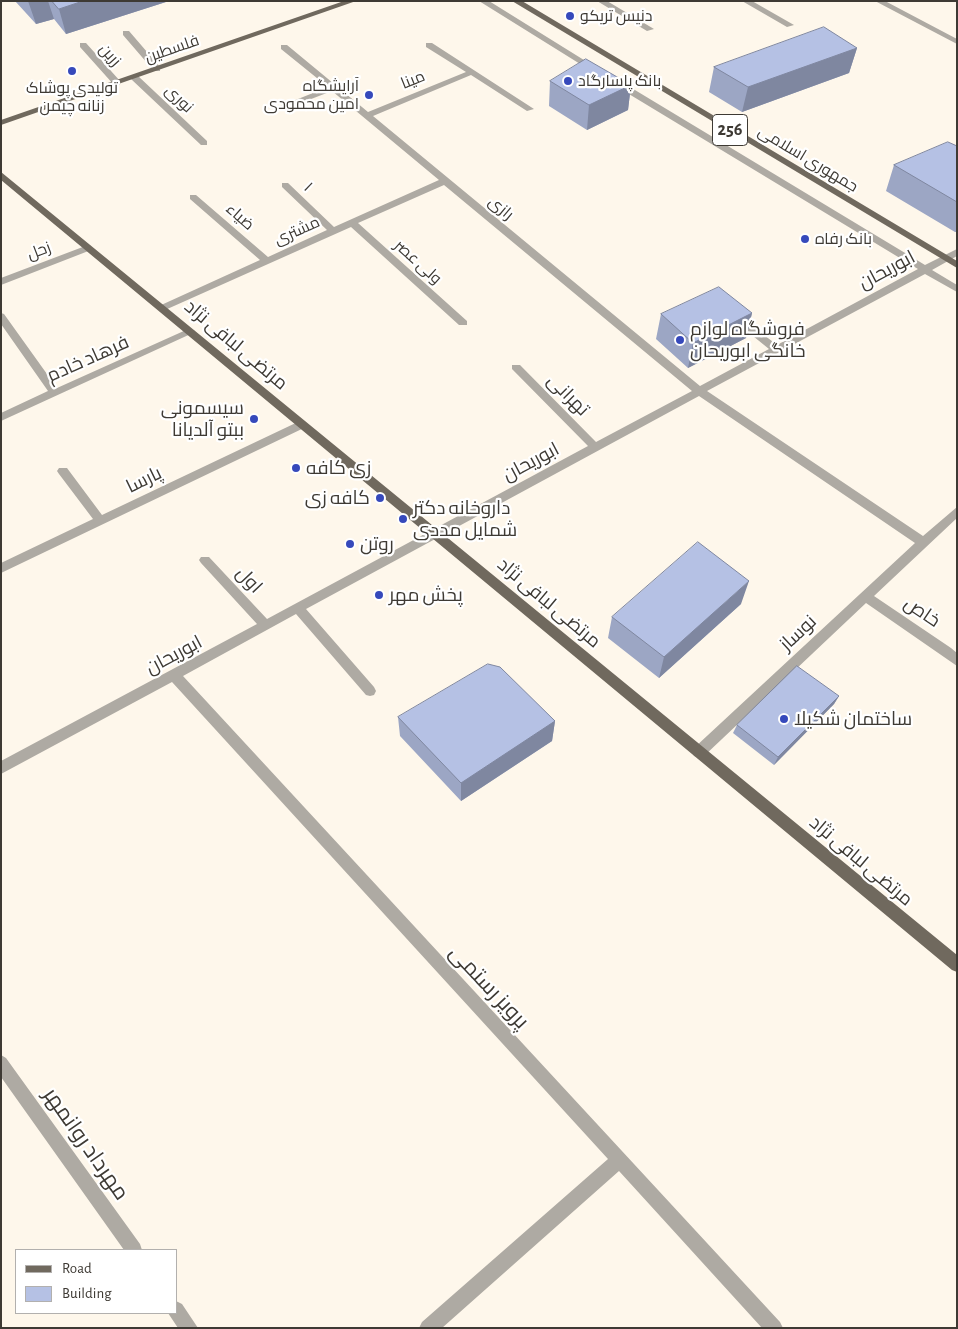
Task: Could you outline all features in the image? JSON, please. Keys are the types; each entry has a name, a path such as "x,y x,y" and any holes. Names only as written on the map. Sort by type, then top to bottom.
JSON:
{"main road":[{"name":"فلسطین","path":"1,123 352,1"},
{"name":"جمهوری اسلامی","path":"516,1 957,265"},
{"name":"مرتضی لبافی نژاد","path":"1,175 957,965"}],"street":[{"path":"482,1 602,73"},
{"path":"601,1 650,29"},
{"path":"746,1 790,25"},
{"path":"879,1 957,42"},
{"path":"126,33 157,69"},
{"name":"زرین","path":"83,45 117,83"},
{"name":"مینا","path":"429,45 530,109"},
{"name":"رازی","path":"284,47 700,391"},
{"name":"مینا","path":"366,116 472,72"},
{"name":"نوری","path":"134,77 204,143"},
{"path":"610,78 957,289"},
{"path":"282,107 333,88"},
{"name":"مشتری","path":"162,308 445,181"},
{"name":"۱","path":"284,185 333,232"},
{"name":"ضیاء","path":"193,196 267,261"},
{"name":"ولی عصر","path":"352,223 464,323"},
{"name":"زحل","path":"1,282 88,248"},
{"name":"ابوریحان","path":"3,764 266,626 957,252"},
{"path":"730,314 776,349"},
{"path":"1,316 54,393"},
{"name":"فرهاد خادم","path":"1,417 190,332"},
{"name":"تهرانی","path":"516,367 595,447"},
{"path":"700,391 923,542"},
{"name":"پارسا","path":"3,563 100,520 302,424"},
{"path":"63,472 100,520"},
{"name":"نوساز","path":"699,752 957,510"},
{"name":"اول","path":"205,560 266,626"},
{"name":"خاص","path":"865,596 947,652 957,661"},
{"path":"298,608 370,691"},
{"name":"پرویز رستمی","path":"174,675 774,1328"},
{"name":"مهرداد روانمهر","path":"1,1064 133,1249"},
{"path":"428,1328 620,1160"},
{"path":"178,1313 188,1328"}],"building":[{"path":"52,1 83,1 59,9"},
{"path":"824,27 857,48 748,87 714,67"},
{"path":"586,59 631,85 589,105 550,81"},
{"path":"948,142 957,146 957,202 894,165"},
{"path":"719,287 752,313 693,343 661,314"},
{"path":"698,542 749,581 664,657 612,617"},
{"path":"488,664 500,667 555,721 461,783 398,717"},
{"name":"ساختمان شکیلا","path":"797,666 839,696 778,757 737,725"}],"place":[{"name":"دنیس تریکو","path":"570,16"},
{"name":"تولیدی پوشاک زنانه چیمن","path":"72,71"},
{"name":"بانک پاسارگاد","path":"568,81"},
{"name":"آرایشگاه امین محمودی","path":"369,95"},
{"name":"بانک رفاه","path":"805,239"},
{"name":"فروشگاه لوازم خانگی ابوریحان","path":"680,340"},
{"name":"سیسمونی ببتو آلدیانا","path":"254,419"},
{"name":"زی کافه","path":"296,468"},
{"name":"کافه زی","path":"380,498"},
{"name":"داروخانه دکتر شمایل مددی","path":"403,519"},
{"name":"روتن","path":"350,544"},
{"name":"پخش مهر","path":"379,595"},
{"name":"ساختمان شکیلا","path":"784,719"}]}
